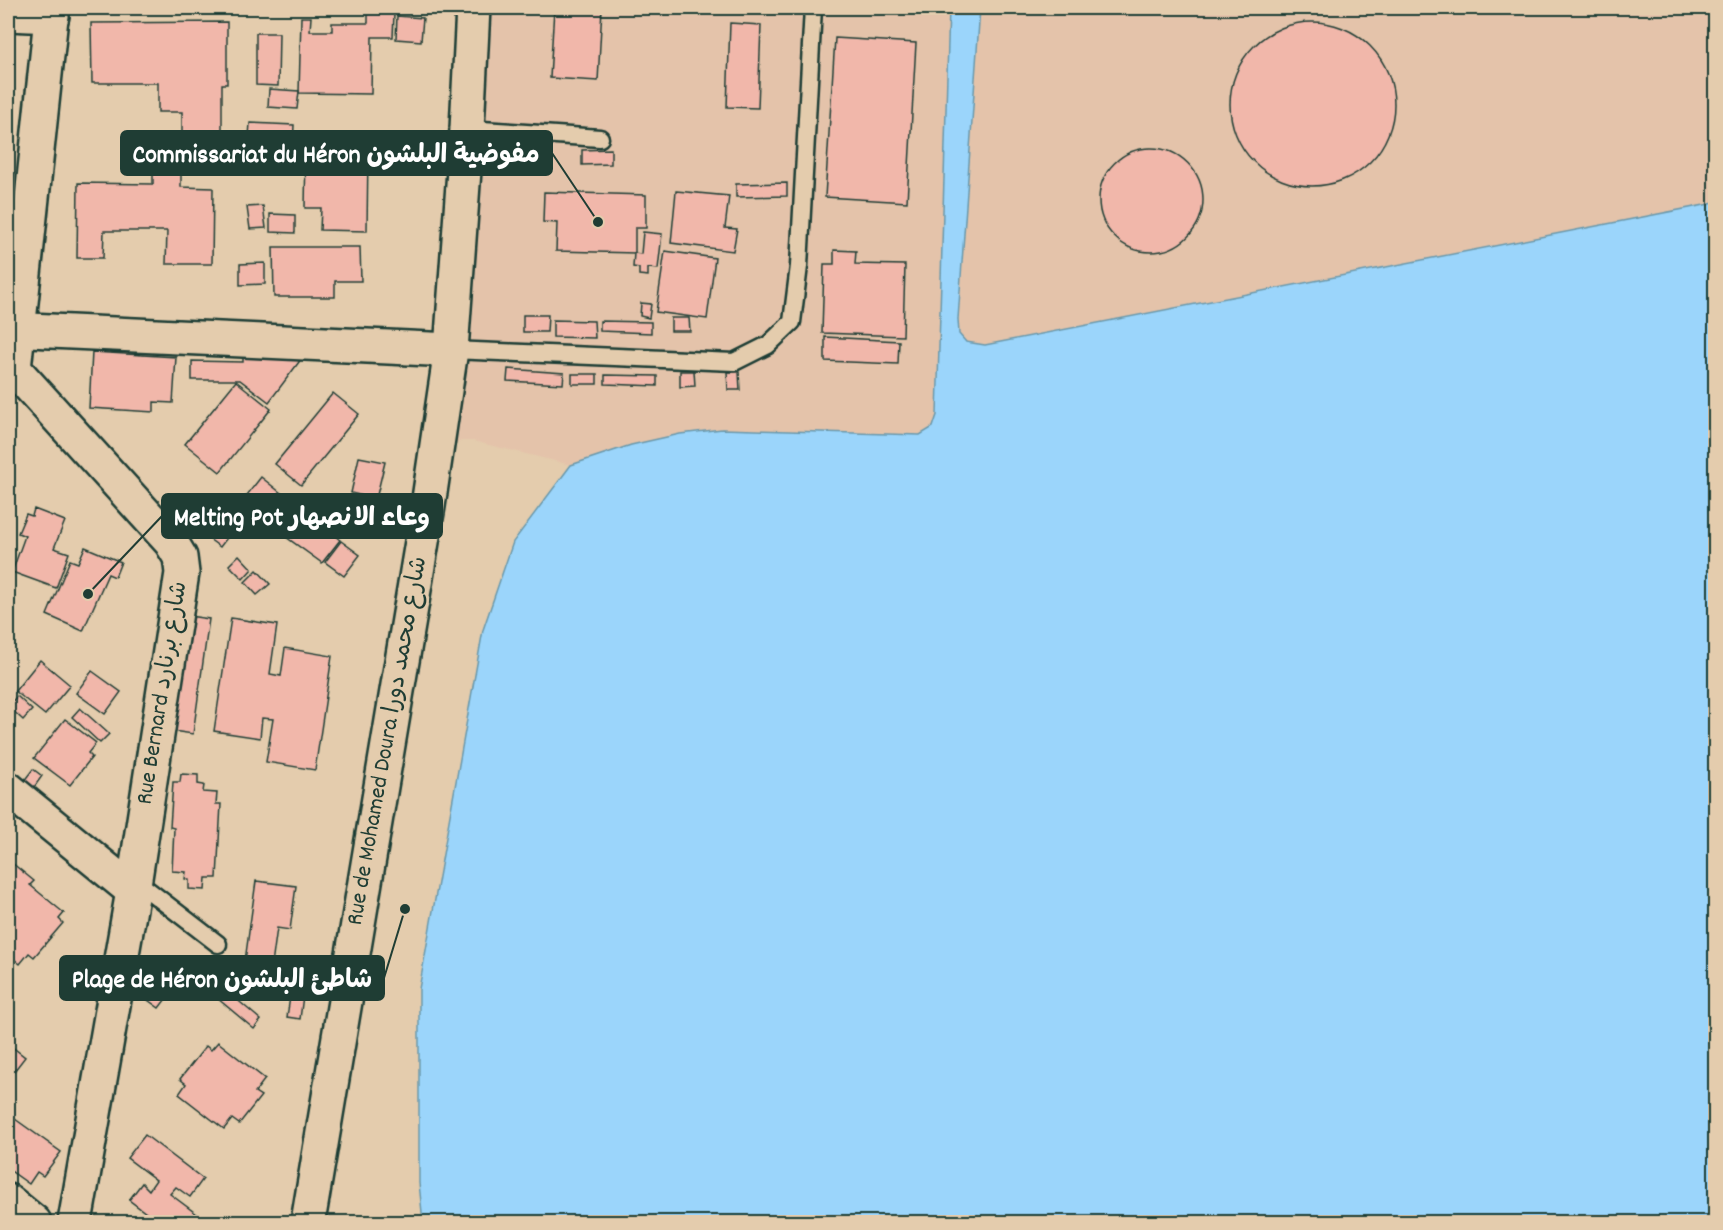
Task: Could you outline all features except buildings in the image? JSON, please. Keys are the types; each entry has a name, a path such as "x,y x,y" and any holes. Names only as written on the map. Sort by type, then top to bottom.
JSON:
{"street":[{"name":"Rue de Mohamed Doura شارع محمد دورا","path":"308,1222 428,506 451,350 473,8"},
{"path":"8,14 52,12"},
{"name":"Rue Bernard شارع برنارد","path":"52,12 11,367 171,542 180,557 182,573 134,885 75,1222"},
{"path":"14,329 451,350"},
{"path":"8,789 134,885"},
{"path":"8,1201 34,1222"}],"lane":[{"path":"451,350 734,362 768,345 792,322 795,300 800,255 813,8"},
{"path":"467,129 600,138"},
{"path":"134,885 218,944"}],"shaded area":[{"path":"477,8 949,8 937,415 934,427 920,435 722,429 680,434 631,445 571,465 473,441 461,441 454,445 451,350"},
{"path":"980,8 1715,8 1715,203 985,345 966,342 959,334 958,319"}],"water":[{"path":"949,8 980,8 958,319 959,334 966,342 985,345 1715,203 1715,1222 423,1222 419,1183 419,989 483,630 513,542 571,465 631,445 680,434 722,429 920,435 933,427 937,415"}],"place":[{"name":"Commissariat du Héron مفوضية البلشون","path":"598,222"},
{"name":"Melting Pot وعاء الانصهار","path":"88,594"},
{"name":"Plage de Héron شاطئ البلشون","path":"405,909"}]}
